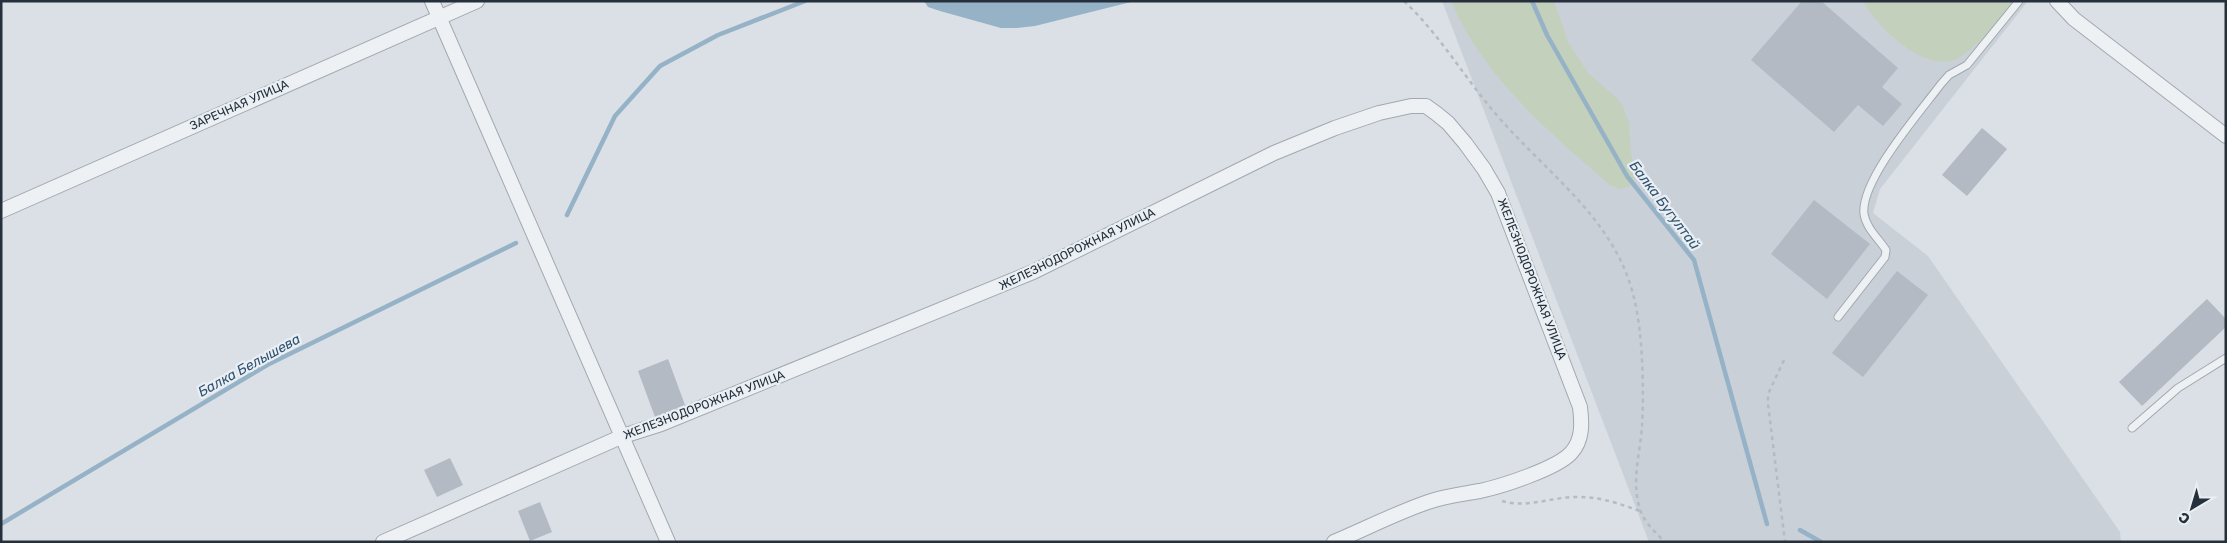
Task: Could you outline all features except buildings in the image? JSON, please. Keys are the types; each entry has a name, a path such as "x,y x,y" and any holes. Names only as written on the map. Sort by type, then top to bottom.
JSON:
{"street":[{"path":"432,1 668,542"},
{"name":"ЗАРЕЧНАЯ УЛИЦА","path":"1,211 477,1"},
{"path":"2057,1 2074,19 2226,136"},
{"name":"ЖЕЛЕЗНОДОРОЖНАЯ УЛИЦА","path":"382,542 623,436 661,424 1033,272 1282,149 1334,128 1379,113 1411,106 1426,106 1448,122 1484,169 1498,193 1580,406 1582,425 1580,439 1572,452 1560,462 1482,490"},
{"path":"1334,542 1429,502 1482,490"}],"lane":[{"path":"1838,317 1886,257 1886,250 1864,216 1867,192 1881,166 1941,84 1950,75 1966,65 2019,1"},
{"path":"2132,428 2178,388 2226,358"}],"path":[{"path":"1404,1 1434,34 1490,108 1588,212 1612,243 1634,298 1642,375 1642,426 1636,491 1640,511 1648,524 1665,542"},
{"path":"1784,360 1770,387 1768,404 1785,542"},
{"path":"1482,490 1512,504 1579,497 1614,502 1640,511"}],"shaded area":[{"path":"1442,1 2028,1 1880,189 1873,213 1928,256 2120,532 2121,542 1649,542"}],"green space":[{"path":"1451,1 1554,1 1568,42 1588,73 1618,99 1623,107 1629,123 1631,153 1635,171 1635,178 1630,186 1620,189 1610,185 1564,145 1520,102 1481,55"},
{"path":"1863,1 2014,1 1995,25 1969,51 1954,60 1941,62 1915,53 1902,44 1879,23"}],"water":[{"path":"924,1 1135,1 1035,26 1001,28 928,7"}],"waterway":[{"name":"Балка Белышева","path":"567,215 615,116 660,66 718,35 805,1"},
{"name":"Балка Бугултай","path":"1532,1 1547,35 1627,176 1694,260 1767,524"},
{"name":"Балка Белышева","path":"1,524 267,365 516,243"},
{"name":"Балка Бугултай","path":"1800,530 1821,542"}]}
